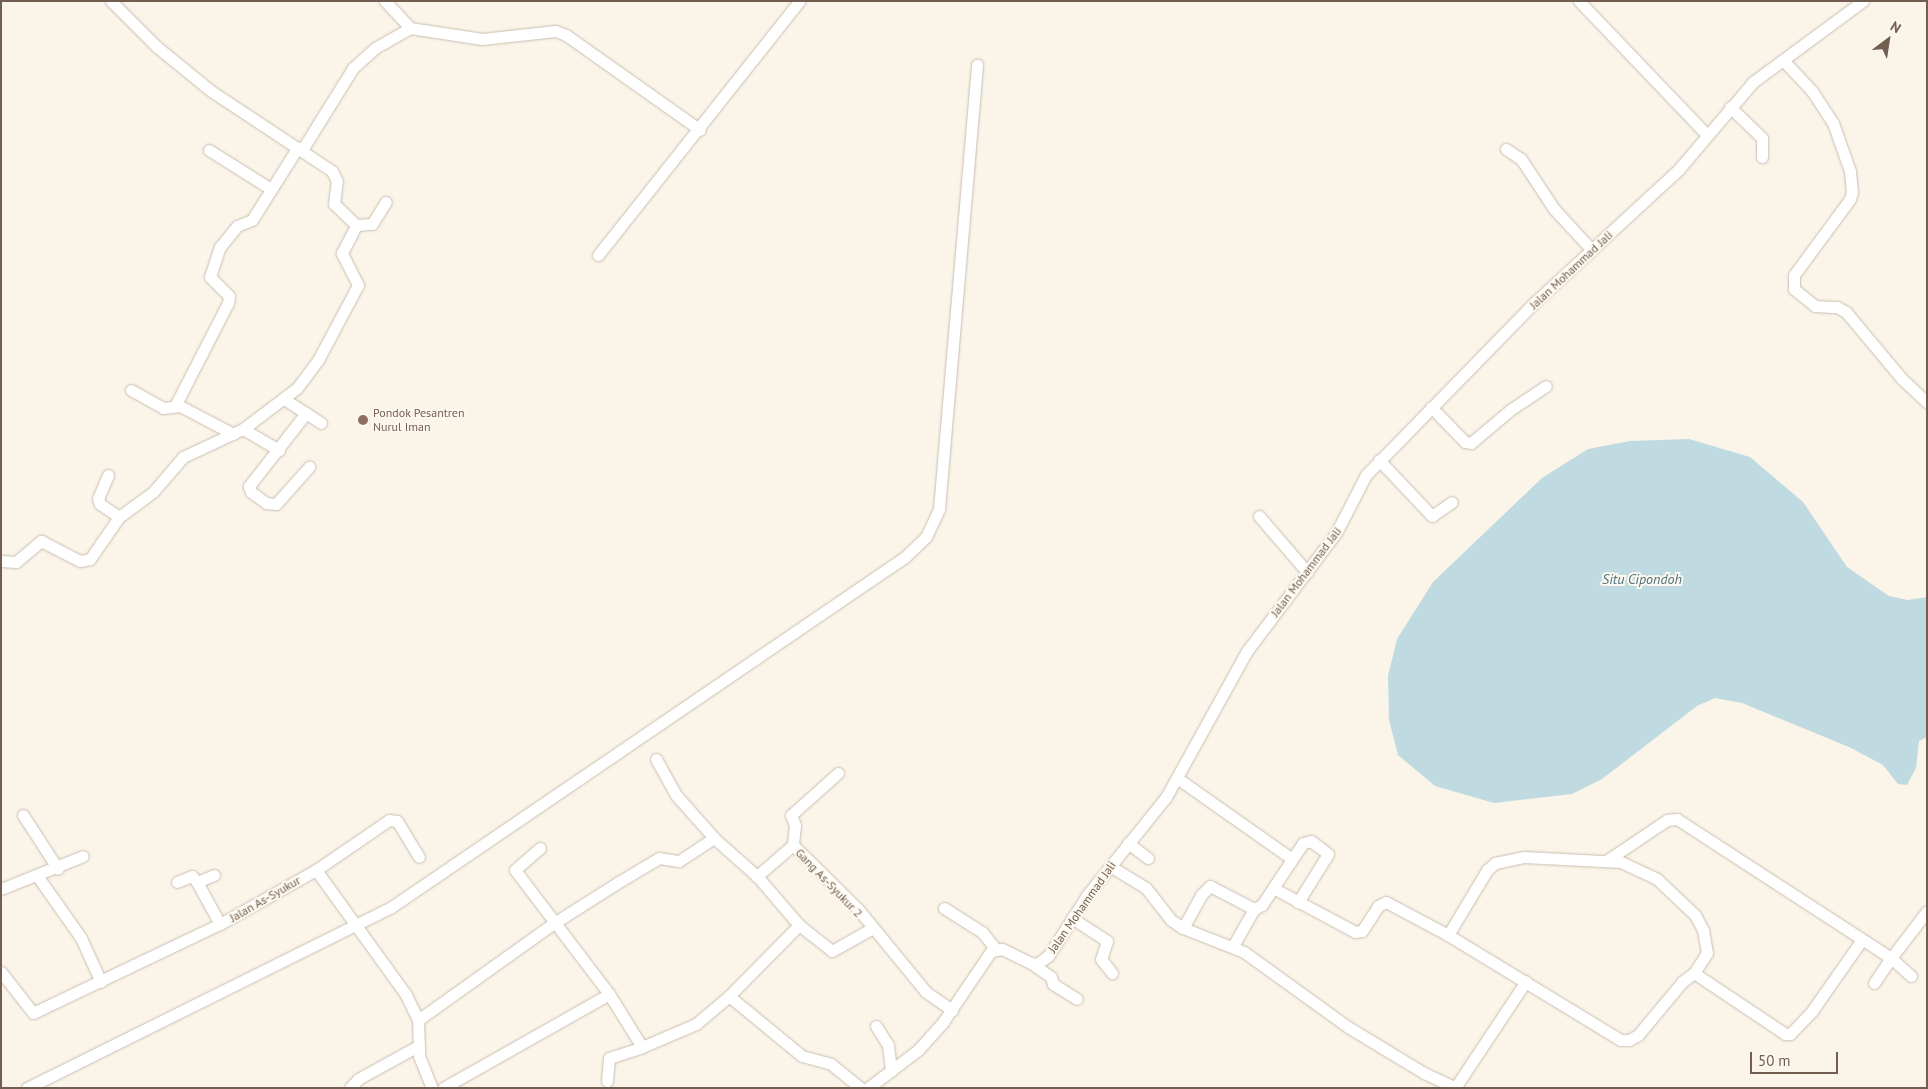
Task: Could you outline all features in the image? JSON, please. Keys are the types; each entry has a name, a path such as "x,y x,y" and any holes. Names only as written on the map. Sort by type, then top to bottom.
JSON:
{"street":[{"path":"111,1 157,47 197,80 300,148 335,176 334,204 356,225 372,224 386,202"},
{"path":"385,1 410,28"},
{"path":"598,255 700,130 798,1"},
{"name":"Jalan Mohammad Jali","path":"1031,963 1037,964 1048,956 1072,918 1110,866 1157,809 1177,778 1247,652 1336,533 1360,484 1380,460 1591,249 1636,211 1754,82 1863,1"},
{"path":"1584,3 1707,135"},
{"path":"174,406 228,303 229,296 210,277 220,248 236,226 252,220 353,68 374,48 410,28 482,39 556,31 574,40 700,130"},
{"path":"1783,60 1812,91 1834,123 1850,171 1852,192 1850,199 1794,275 1794,289 1815,306 1837,307 1846,312 1902,379 1927,402"},
{"path":"27,1088 390,908 897,563 926,537 939,509 977,65"},
{"path":"1730,107 1762,138 1762,157"},
{"path":"1506,149 1522,159 1554,209 1591,249"},
{"path":"209,150 272,189"},
{"path":"1,561 16,562 41,541 84,562 90,559 119,517 153,492 183,457 238,432 284,400 318,360 356,290 357,281 342,253 356,225"},
{"path":"1431,407 1465,442 1471,443 1510,410 1546,386"},
{"path":"131,390 163,408 174,406 207,418 279,450"},
{"path":"284,400 321,423"},
{"path":"306,413 249,486 251,492 266,503 276,504 309,467"},
{"path":"1380,460 1432,516 1452,502"},
{"path":"108,475 98,498 100,504 119,517"},
{"path":"1259,516 1307,572"},
{"path":"656,759 676,795 714,838 757,876 799,925 832,950 871,928"},
{"name":"Gang As-Syukur 2","path":"838,773 791,815 794,825 793,845 858,909 871,928 926,992 952,1010"},
{"path":"1177,778 1292,858"},
{"path":"23,815 58,869"},
{"path":"316,870 358,839 394,819 419,857"},
{"path":"1606,861 1667,820 1677,819 1861,941 1891,958 1911,976"},
{"path":"418,1020 554,923 659,858 680,861 714,838"},
{"path":"1233,946 1254,909 1262,905 1292,858 1307,840 1328,854 1298,902"},
{"path":"1128,843 1148,858"},
{"path":"757,876 793,845"},
{"path":"540,848 515,870 608,994 642,1047"},
{"path":"1,890 58,869 83,856"},
{"path":"1273,888 1355,932 1362,931 1378,906 1386,902 1448,935 1621,1040 1629,1040 1638,1035 1682,982 1694,973 1707,953 1703,930 1696,915 1678,896 1640,868 1606,861 1524,857 1495,863 1487,870 1448,935"},
{"path":"1110,866 1146,888 1171,920 1183,928 1233,946 1260,961 1348,1027 1424,1073 1455,1088 1526,981"},
{"name":"Jalan As-Syukur","path":"1,972 34,1013 220,924 316,870 406,995 418,1020 418,1046 432,1088"},
{"path":"197,882 214,875"},
{"path":"176,882 192,876 220,924"},
{"path":"38,877 81,938 102,982"},
{"path":"1183,928 1201,895 1210,886 1254,909"},
{"path":"944,908 982,932 996,949 1031,963 1051,977 1053,984 1077,998"},
{"path":"1874,983 1927,911"},
{"path":"1072,918 1107,941 1101,959 1112,973"},
{"path":"607,1081 609,1058 642,1047 696,1024 729,996 799,925"},
{"path":"1694,973 1781,1032 1790,1034 1812,1010 1861,941"},
{"path":"868,1088 918,1050 952,1010 988,956 996,949"},
{"path":"443,1088 608,994"},
{"path":"729,996 802,1056 831,1064 861,1088"},
{"path":"876,1026 888,1045 891,1071"},
{"path":"350,1088 358,1079 418,1046"}],"water":[{"name":"Situ Cipondoh","path":"1689,439 1750,457 1803,502 1847,567 1889,596 1908,600 1927,597 1927,737 1919,741 1916,768 1907,785 1898,784 1883,765 1849,747 1742,703 1715,698 1697,706 1602,779 1572,794 1494,803 1435,786 1398,755 1389,720 1388,676 1397,639 1433,582 1542,478 1588,449 1630,441"}],"place":[{"name":"Pondok Pesantren Nurul Iman","path":"363,420"}]}
